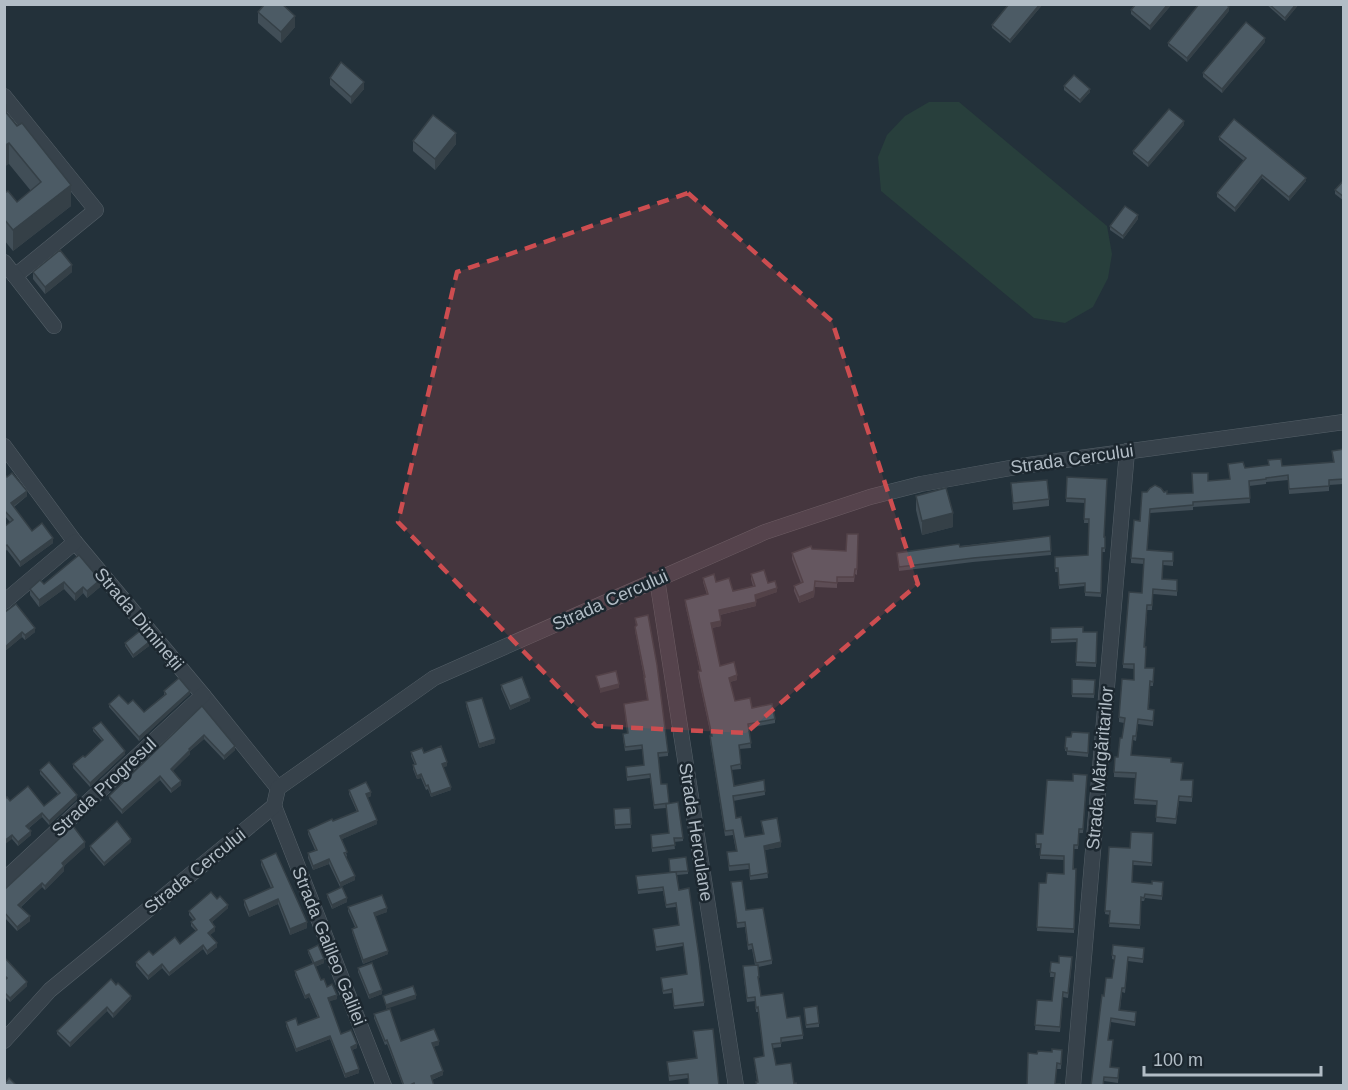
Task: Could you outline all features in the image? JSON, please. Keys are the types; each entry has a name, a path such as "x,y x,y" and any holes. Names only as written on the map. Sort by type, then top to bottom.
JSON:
{"street":[{"path":"4,96 96,210 15,276"},
{"path":"4,262 54,326"},
{"name":"Strada Cercului","path":"278,788 434,678 765,532 870,497 921,484 1010,468 1344,422"},
{"name":"Strada Dimineții","path":"4,446 75,542 278,788"},
{"name":"Strada Mărgăritarilor","path":"1073,1086 1127,451"},
{"path":"4,602 75,542"},
{"name":"Strada Herculane","path":"657,579 736,1086"},
{"name":"Strada Progresul","path":"4,880 203,695"},
{"path":"274,806 278,788"},
{"name":"Strada Cercului","path":"4,1041 50,990 274,806"},
{"name":"Strada Galileo Galilei","path":"274,806 384,1086"}],"highlighted area":[{"path":"688,193 832,321 918,584 746,733 596,726 398,522 457,272"}],"green space":[{"path":"929,102 959,102 1107,226 1112,254 1108,278 1093,307 1065,323 1034,318 881,191 878,157 887,135 905,116"}],"building":[{"path":"265,4 282,4 295,16 281,32 258,12"},
{"path":"1009,4 1040,4 1010,40 992,25"},
{"path":"1136,4 1168,4 1150,26 1131,10"},
{"path":"1199,4 1226,4 1229,7 1187,58 1168,43"},
{"path":"1269,4 1296,4 1285,18"},
{"path":"1246,22 1265,38 1222,89 1203,73"},
{"path":"341,62 364,82 351,97 330,78"},
{"path":"1074,75 1090,89 1080,100 1064,86"},
{"path":"1169,109 1184,121 1148,163 1133,151"},
{"path":"4,110 17,126 22,123 71,185 13,230 4,219 4,193 8,191 17,202 41,182 9,143 4,146"},
{"path":"433,115 456,133 435,159 413,141"},
{"path":"1234,119 1306,178 1289,197 1262,175 1235,208 1217,193 1246,158 1219,137"},
{"path":"1344,180 1344,197 1335,190"},
{"path":"1125,206 1138,215 1123,236 1110,226"},
{"path":"60,250 72,265 45,287 33,272"},
{"path":"1344,449 1344,479 1329,480 1329,486 1289,489 1288,475 1249,481 1250,498 1193,502 1193,505 1150,509 1147,550 1173,552 1173,561 1163,561 1162,579 1177,580 1177,591 1153,589 1152,605 1147,605 1145,668 1154,668 1153,682 1150,681 1148,709 1154,710 1153,721 1138,719 1131,755 1171,758 1171,762 1183,763 1181,780 1193,780 1192,797 1179,796 1176,819 1156,817 1157,801 1134,799 1136,773 1114,772 1115,757 1118,757 1125,718 1119,717 1122,679 1134,680 1134,664 1123,664 1129,592 1142,593 1144,559 1131,558 1134,520 1140,521 1142,492 1147,492 1155,485 1164,492 1167,491 1167,494 1193,493 1192,473 1208,473 1208,481 1230,479 1228,464 1243,462 1245,468 1269,465 1268,460 1281,459 1282,466 1334,462 1332,451"},
{"path":"12,473 27,491 11,503 32,531 42,523 53,538 20,562 7,545 4,547 4,527 13,520 4,510 4,474 7,477"},
{"path":"1067,477 1107,479 1101,593 1085,592 1085,583 1059,585 1055,557 1088,555 1089,519 1084,519 1085,499 1066,498"},
{"path":"1047,480 1049,499 1013,503 1011,483"},
{"path":"946,488 953,513 922,521 916,496"},
{"path":"847,534 858,534 857,569 855,569 854,577 837,577 837,583 815,581 814,591 799,597 794,586 803,582 792,553 811,546 812,549 846,551"},
{"path":"1050,536 1051,551 899,567 897,553 959,544 960,547"},
{"path":"79,555 100,580 87,591 83,587 75,594 64,582 39,600 30,589 40,580 44,584"},
{"path":"764,570 768,583 775,581 777,588 755,595 756,602 719,610 721,621 711,623 720,666 734,662 737,675 729,678 735,701 750,698 752,708 772,704 775,719 748,724 751,743 739,745 741,764 731,766 734,786 764,780 765,791 733,796 736,818 741,817 745,837 764,834 761,821 777,818 781,842 764,846 768,873 750,876 749,864 729,866 727,852 737,851 733,830 725,831 710,736 712,736 698,671 701,671 685,600 708,594 703,578 714,574 716,582 729,578 733,591 755,586 751,574"},
{"path":"16,604 35,628 25,635 22,632 5,647 4,613"},
{"path":"648,615 668,752 658,753 661,784 667,784 669,803 654,805 650,774 627,777 626,767 644,765 642,745 625,747 623,734 628,733 624,704 648,700 635,618"},
{"path":"1083,627 1083,632 1097,632 1096,663 1076,662 1077,639 1051,640 1051,628"},
{"path":"140,631 149,642 133,655 125,643"},
{"path":"616,671 619,684 600,689 596,676"},
{"path":"522,677 530,698 510,706 501,685"},
{"path":"179,678 190,691 139,737 109,704 119,695 128,704 133,700 144,712 166,694 164,691"},
{"path":"1072,679 1095,680 1094,694 1072,694"},
{"path":"482,698 495,739 479,744 466,702"},
{"path":"202,706 235,746 224,756 204,735 171,769 181,781 171,789 160,776 122,810 109,796"},
{"path":"101,722 125,751 90,783 73,764 83,756 85,757 103,740 93,728"},
{"path":"1072,732 1089,733 1088,753 1067,751 1066,737 1071,737"},
{"path":"441,746 447,762 442,764 451,787 431,794 421,774 417,776 413,765 416,764 411,752 422,748 424,753"},
{"path":"49,762 77,795 49,821 42,813 26,826 31,831 18,842 12,835 4,841 4,800 7,797 10,801 28,786 44,806 60,793 40,770"},
{"path":"1073,774 1087,775 1083,829 1079,829 1078,845 1074,845 1073,869 1076,869 1074,929 1037,927 1039,883 1046,883 1047,873 1064,874 1064,856 1040,855 1041,844 1036,844 1036,834 1043,834 1047,780 1073,781"},
{"path":"366,782 371,792 366,794 377,820 340,836 347,852 344,853 355,876 340,883 329,859 313,866 308,853 317,850 308,830 358,811 349,790"},
{"path":"678,802 683,838 674,838 675,845 652,848 651,835 669,833 666,804"},
{"path":"630,808 631,824 615,825 614,809"},
{"path":"117,821 131,839 104,863 90,846"},
{"path":"73,826 85,842 62,863 64,866 45,886 42,883 18,905 30,916 17,927 4,912 4,890"},
{"path":"1131,832 1153,833 1152,863 1133,861 1132,882 1152,884 1152,881 1163,882 1162,896 1145,894 1144,898 1141,897 1140,925 1109,923 1110,911 1105,911 1109,847 1130,848"},
{"path":"276,853 307,922 290,929 278,899 249,912 244,900 273,887 261,860"},
{"path":"686,857 688,871 670,872 669,859"},
{"path":"676,872 679,890 689,888 704,1002 674,1006 672,989 663,991 661,978 687,974 683,943 656,947 653,929 679,925 676,903 666,905 663,887 638,890 636,876"},
{"path":"742,881 746,910 763,908 772,960 756,963 752,944 748,945 745,922 737,923 731,882"},
{"path":"342,887 347,898 332,905 327,894"},
{"path":"211,892 217,899 220,896 228,905 210,920 215,927 208,933 217,943 207,951 203,945 169,973 162,964 148,976 136,962 149,951 153,955 175,937 180,944 197,930 191,922 195,919 189,911"},
{"path":"382,895 387,908 374,913 388,951 363,960 352,929 357,927 348,907"},
{"path":"318,945 324,959 314,963 308,950"},
{"path":"1113,945 1144,948 1143,959 1128,957 1125,988 1122,988 1119,1010 1136,1012 1135,1022 1111,1018 1108,1040 1113,1040 1110,1067 1119,1068 1118,1078 1104,1077 1103,1086 1091,1086 1102,995 1104,996 1106,978 1112,978 1115,956 1112,955"},
{"path":"1059,956 1072,957 1068,993 1063,992 1060,1027 1035,1025 1037,1000 1052,1001 1055,973 1050,972 1051,962 1059,963"},
{"path":"4,957 27,982 10,998 4,992 4,981 7,978 4,975"},
{"path":"314,963 321,980 324,979 327,987 332,984 337,995 328,998 341,1034 351,1030 357,1044 351,1047 359,1069 345,1074 330,1036 296,1049 286,1022 296,1018 298,1025 319,1017 309,994 305,996 295,971"},
{"path":"372,963 382,990 369,995 358,968"},
{"path":"758,965 761,996 783,993 787,1018 800,1016 803,1035 781,1038 781,1043 772,1044 776,1065 791,1063 794,1084 796,1083 797,1086 757,1086 754,1058 764,1056 758,1007 756,1008 755,997 747,998 743,966"},
{"path":"111,979 131,996 113,1014 107,1007 70,1043 57,1031"},
{"path":"413,986 416,995 386,1005 383,996"},
{"path":"817,1006 819,1023 806,1025 804,1008"},
{"path":"390,1009 401,1041 434,1029 439,1041 432,1043 443,1071 431,1076 434,1086 415,1086 414,1083 404,1086 387,1040 385,1041 374,1014"},
{"path":"713,1029 719,1086 689,1086 688,1074 669,1076 667,1062 697,1058 693,1031"},
{"path":"1052,1049 1062,1050 1061,1064 1057,1063 1055,1084 1060,1084 1060,1086 1027,1086 1028,1053 1052,1052"},
{"path":"9,1078 17,1086 4,1086"}]}
